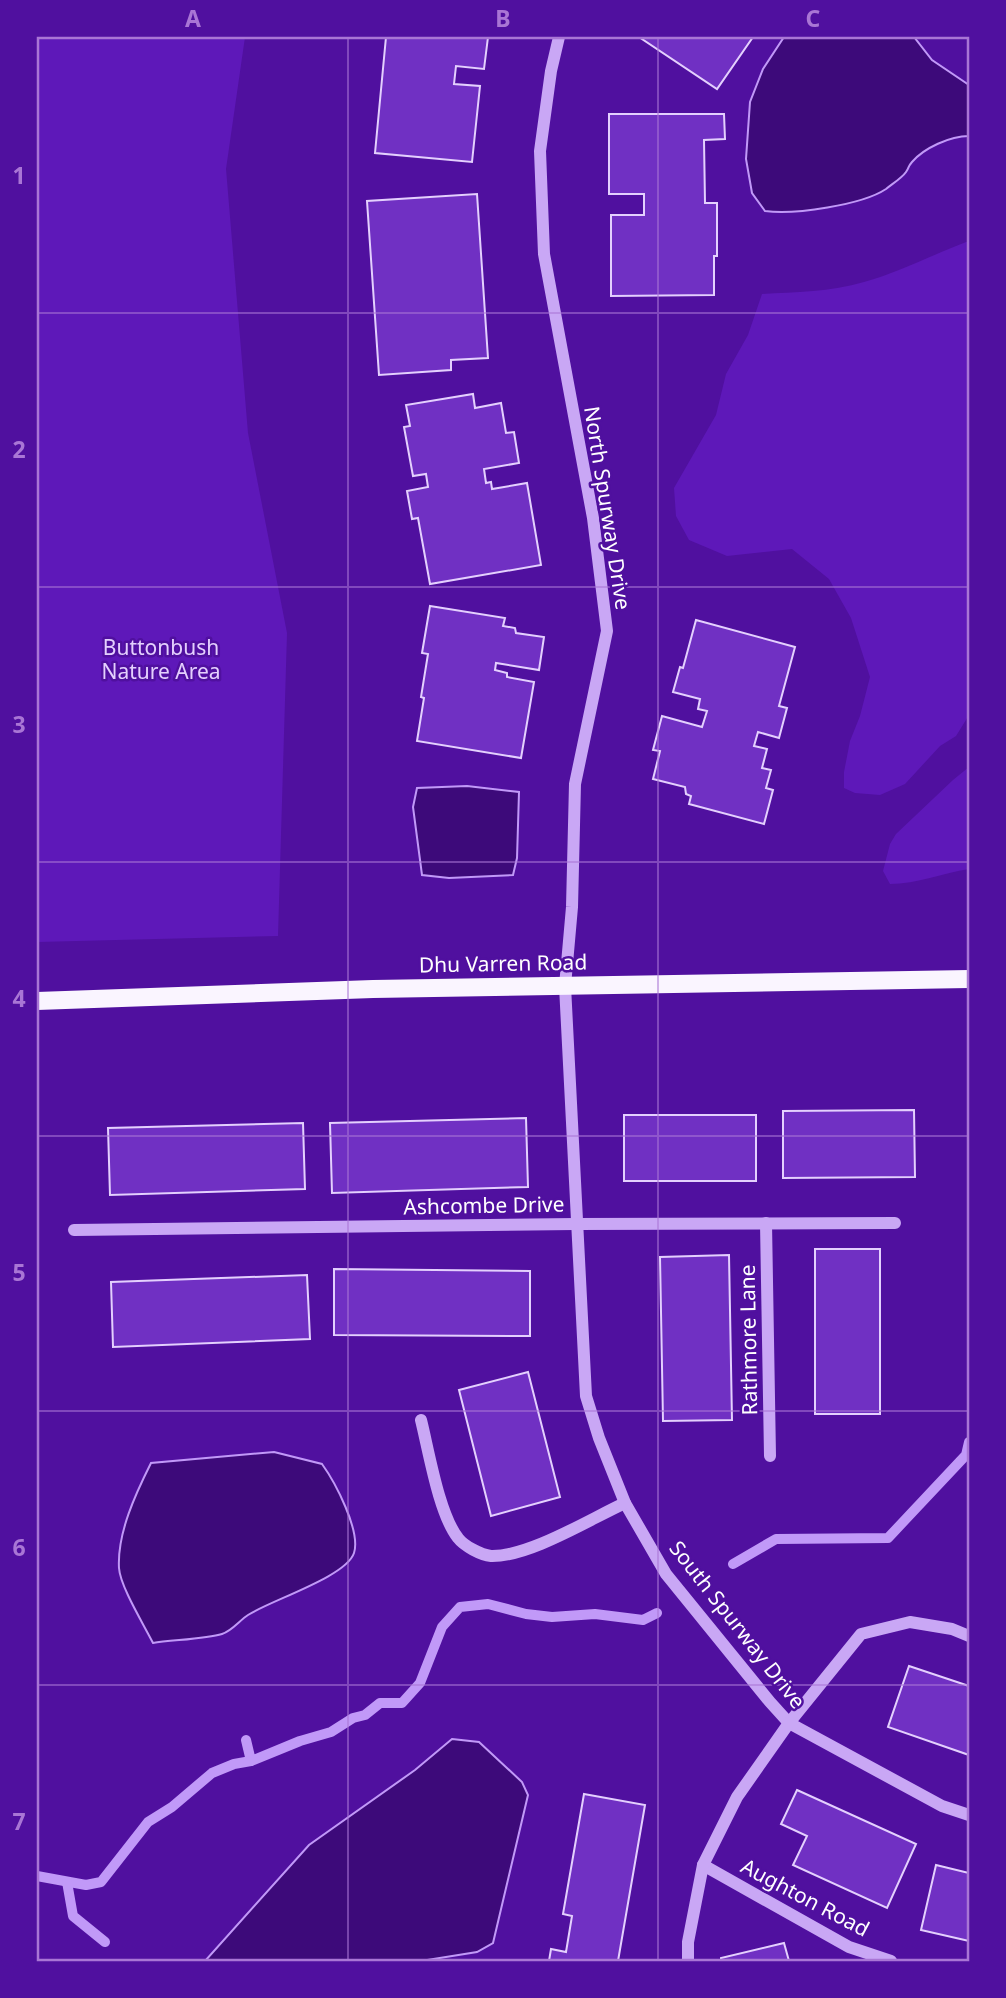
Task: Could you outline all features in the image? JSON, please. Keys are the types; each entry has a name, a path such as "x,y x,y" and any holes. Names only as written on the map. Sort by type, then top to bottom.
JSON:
{"main road":[{"name":"Dhu Varren Road","path":"37,1001 373,989 969,979"}],"street":[{"name":"North Spurway Drive","path":"559,37 551,71 540,151 544,254 593,518 607,631 575,784 572,907 565,986"},
{"name":"South Spurway Drive","path":"565,986 575,1224 586,1396 599,1438 625,1503 666,1574 789,1723 942,1806 969,1815"},
{"name":"Rathmore Lane","path":"766,1223 770,1456"},
{"name":"Ashcombe Drive","path":"74,1230 895,1223"},
{"path":"421,1420 445,1514 458,1539 480,1553 489,1556 512,1553 536,1545 625,1503"},
{"path":"688,1961 688,1942 703,1865 737,1797 789,1723 861,1634 910,1622 952,1629 969,1636"},
{"name":"Aughton Road","path":"703,1865 849,1947 891,1961"}],"green space":[{"name":"Buttonbush Nature Area","path":"37,37 245,37 226,169 248,433 287,633 278,936 37,942"},
{"path":"969,241 969,715 956,736 940,746 905,784 880,795 855,793 844,788 844,772 850,741 870,677 851,618 829,579 792,549 727,556 689,540 676,516 674,488 716,415 726,374 748,335 762,294 813,291 851,285 891,273"},
{"path":"969,767 969,869 890,884 883,871 890,844 896,834"}],"shaded area":[{"path":"784,37 914,37 932,60 969,85 969,136 954,138 930,148 912,162 899,179 875,195 827,208 793,212 765,211 752,193 746,159 750,102 763,69"},
{"path":"467,786 519,792 517,858 513,875 449,878 422,875 413,807 417,788"},
{"path":"274,1452 322,1464 340,1494 350,1520 354,1532 354,1553 337,1571 248,1615 226,1633 153,1643 128,1595 119,1568 124,1527 151,1463"},
{"path":"452,1739 479,1742 522,1782 528,1795 493,1943 477,1952 421,1961 205,1961 309,1845 415,1770"}],"building":[{"path":"386,37 488,37 484,69 456,66 454,84 480,86 472,162 375,153"},
{"path":"639,37 753,37 717,89"},
{"path":"609,114 724,114 725,139 704,140 705,203 717,203 714,295 611,296 611,215 644,215 644,194 609,194"},
{"path":"477,194 488,358 451,360 451,370 379,375 367,201"},
{"path":"473,394 475,408 501,403 506,433 514,432 519,463 484,469 486,483 491,482 492,489 527,483 541,565 430,584 418,518 412,519 407,491 428,487 426,474 413,476 404,427 410,426 406,405"},
{"path":"430,606 505,618 503,626 515,628 516,633 544,637 539,670 496,663 495,670 507,673 507,677 534,682 521,758 417,741 428,654 422,653"},
{"path":"696,620 795,647 779,706 787,708 779,738 758,732 754,746 767,749 762,768 771,770 766,788 773,790 764,824 689,804 691,796 686,794 685,787 653,779 660,751 653,750 662,716 702,727 707,711 698,709 700,699 673,692 680,667 683,668"},
{"path":"914,1110 915,1177 783,1178 783,1111"},
{"path":"624,1115 756,1115 756,1181 624,1181"},
{"path":"526,1118 528,1187 332,1193 330,1123"},
{"path":"303,1123 305,1189 110,1195 108,1128"},
{"path":"815,1249 880,1249 880,1414 815,1414"},
{"path":"729,1255 732,1420 663,1421 660,1257"},
{"path":"334,1269 530,1271 530,1336 334,1335"},
{"path":"307,1275 310,1339 113,1347 111,1282"},
{"path":"528,1372 560,1497 491,1516 459,1390"},
{"path":"909,1666 969,1686 969,1755 888,1727"},
{"path":"797,1790 916,1844 887,1908 793,1865 807,1836 781,1824"},
{"path":"584,1794 645,1805 618,1961 549,1961 551,1949 566,1952 572,1916 563,1914"},
{"path":"936,1865 969,1873 969,1941 921,1930"},
{"path":"784,1943 789,1961 721,1961 721,1958"}],"waterway":[{"path":"733,1564 776,1539 888,1538 966,1455 969,1442"},
{"path":"37,1876 86,1885 101,1882 148,1822 172,1807 212,1773 331,1732 353,1718 365,1715 380,1703 402,1703 420,1683 442,1627 460,1607 488,1604 526,1614 552,1617 595,1614 643,1620 657,1613"},
{"path":"246,1740 251,1761"},
{"path":"67,1882 73,1916 105,1942"}]}
